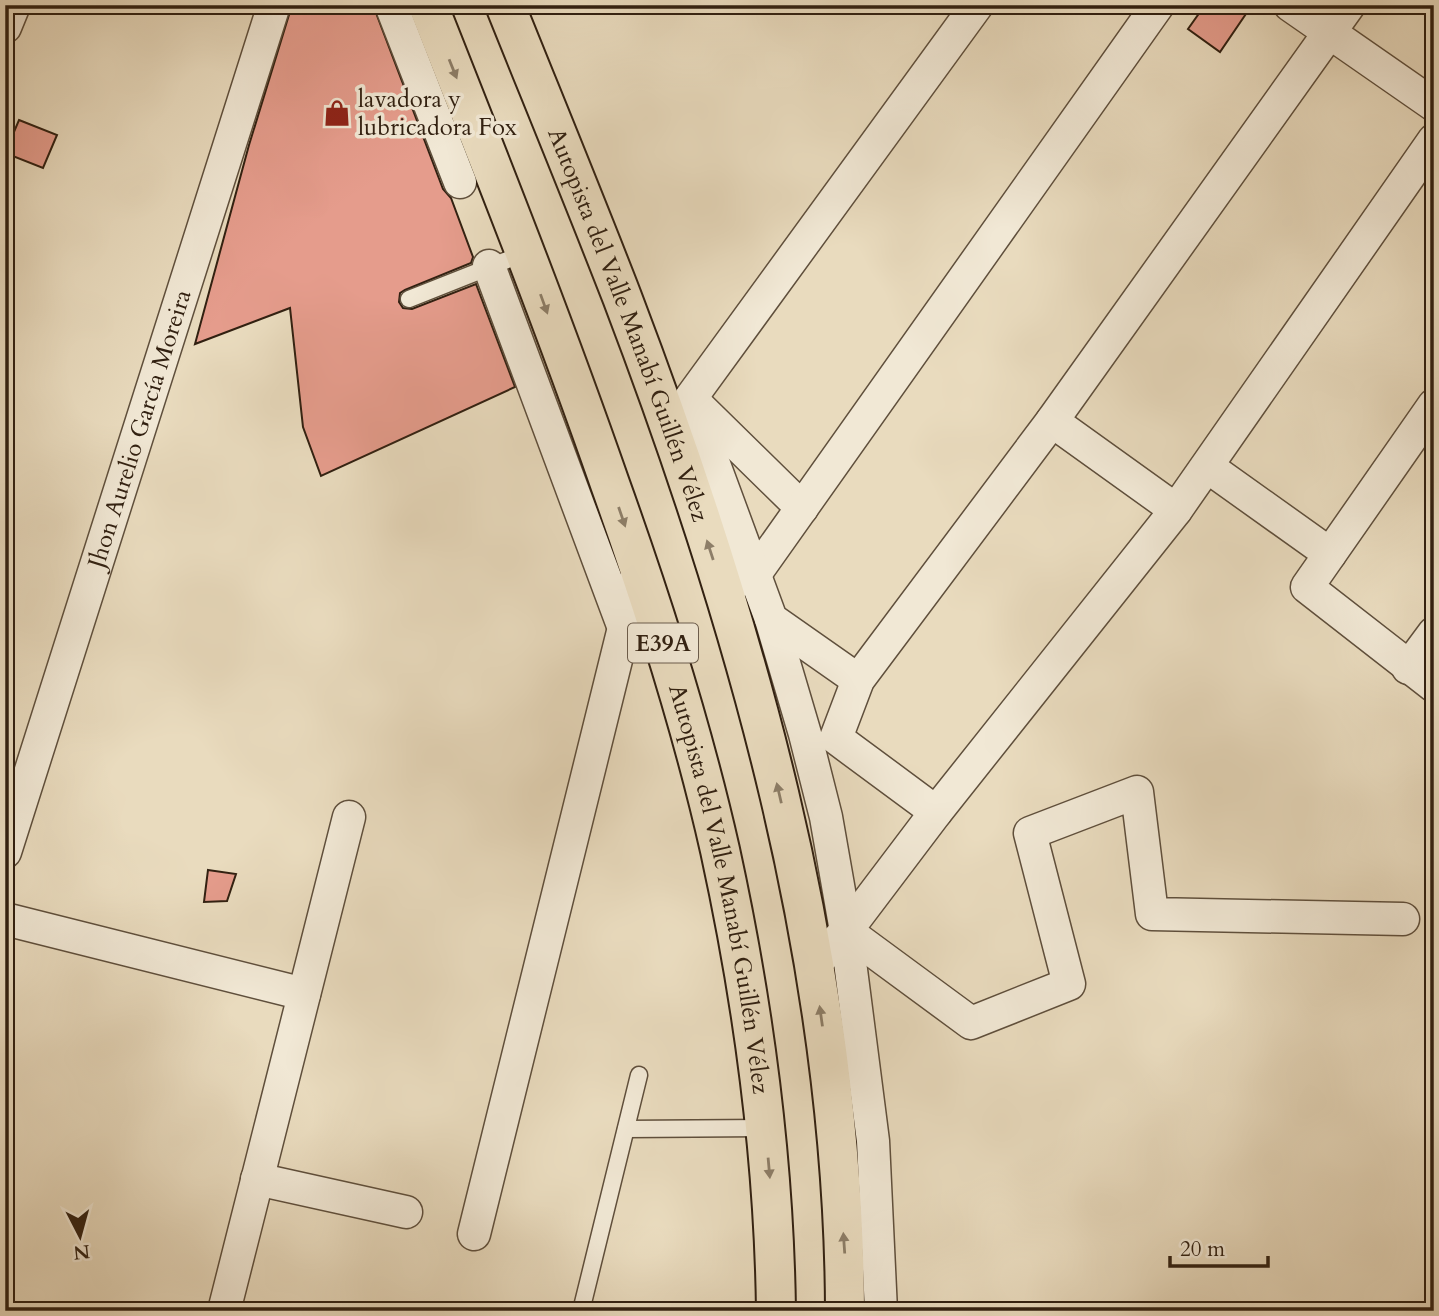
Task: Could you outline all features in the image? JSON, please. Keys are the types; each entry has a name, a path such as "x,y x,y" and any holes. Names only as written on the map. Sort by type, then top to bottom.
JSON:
{"main road":[{"name":"Autopista del Valle Manabí Guillén Vélez","path":"428,5 525,253 639,567 682,705 720,849 743,963 772,1197 776,1311"},
{"name":"Autopista del Valle Manabí Guillén Vélez","path":"505,5 621,296 676,403 739,581 776,782 814,965 835,1125 845,1251 845,1311"}],"street":[{"path":"5,27 15,5"},
{"name":"Jhon Aurelio García Moreira","path":"5,852 274,5"},
{"path":"391,5 460,182"},
{"path":"802,508 676,403 977,5"},
{"path":"858,680 771,619 739,581 802,508 1158,5"},
{"path":"1290,5 1434,105"},
{"path":"936,812 836,738 858,680 1052,421 1349,5"},
{"path":"814,965 846,931 936,812 1176,510 1434,140"},
{"path":"489,266 625,631"},
{"path":"1434,405 1307,587 1434,686"},
{"path":"1052,421 1176,510"},
{"path":"1208,467 1330,554"},
{"path":"474,1234 639,567"},
{"path":"771,619 823,806 846,931 873,1141 881,1311"},
{"path":"1408,668 1434,633"},
{"path":"846,931 971,1023 1069,984 1030,834 1137,792 1152,914 1403,919"},
{"path":"224,1311 349,817"},
{"path":"5,919 304,994"},
{"path":"257,1179 406,1212"}],"lane":[{"path":"409,299 525,253"},
{"path":"581,1311 639,1075"},
{"path":"625,1129 765,1128"}],"building":[{"name":"lavadora y lubricadora Fox","path":"292,5 373,5 443,189 451,198 473,257 471,263 400,293 399,302 403,308 412,309 476,284 515,387 321,476 303,427 290,308 195,344 249,145"},
{"path":"1205,5 1252,5 1220,52 1188,29"},
{"path":"19,120 57,135 43,168 5,153"},
{"path":"208,870 236,874 227,901 204,902"}],"place":[{"name":"lavadora y lubricadora Fox","path":"337,113"}]}
